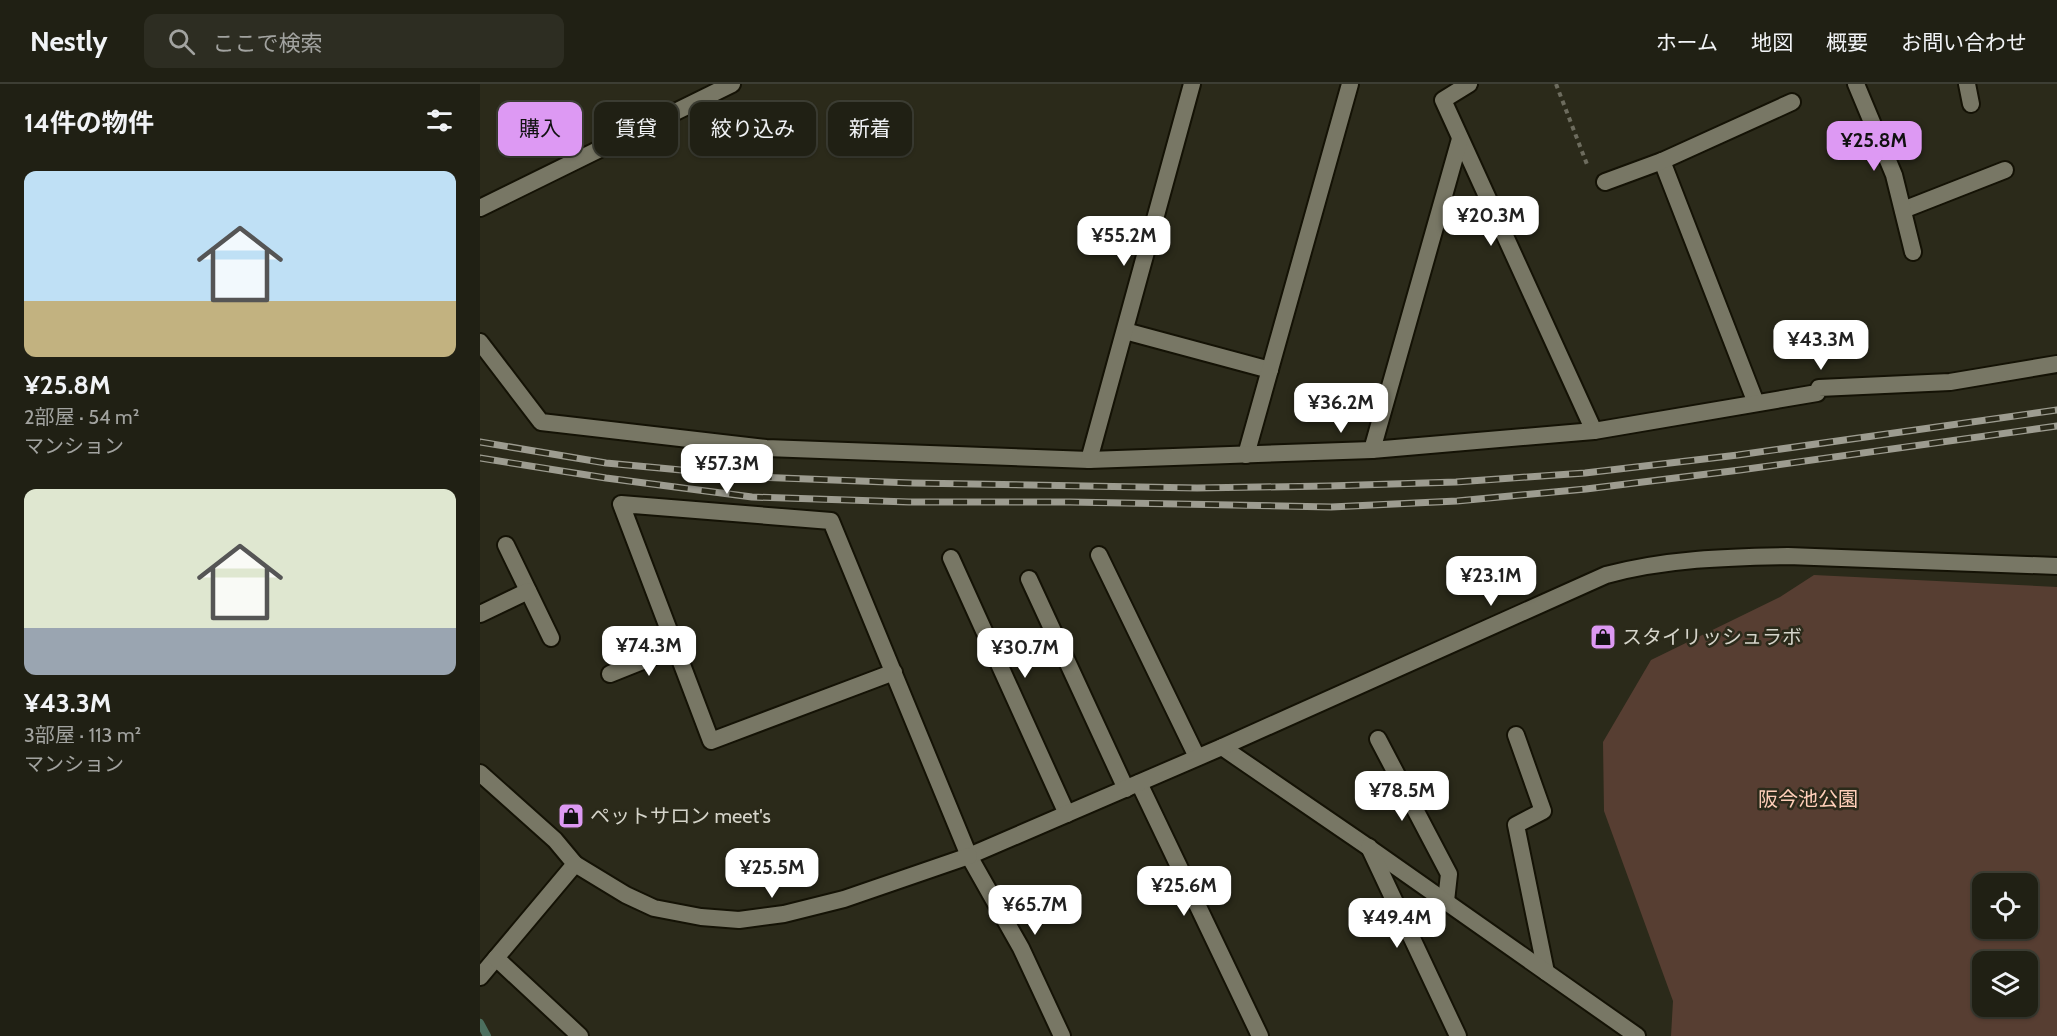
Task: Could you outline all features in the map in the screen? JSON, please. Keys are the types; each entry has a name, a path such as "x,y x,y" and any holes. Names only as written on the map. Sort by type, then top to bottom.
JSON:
{"street":[{"path":"480,208 732,84"},
{"path":"1089,460 1192,84"},
{"path":"1246,454 1350,84"},
{"path":"1469,84 1443,100 1594,431"},
{"path":"1856,84 1894,175 1913,252"},
{"path":"1968,84 1971,104"},
{"path":"1605,182 1662,161 1792,102"},
{"path":"1372,450 1460,140"},
{"path":"1662,161 1756,403"},
{"path":"1902,210 2005,170"},
{"path":"1125,331 1270,370"},
{"path":"480,342 542,422 766,448 1089,460 1372,450 1594,431 1817,393 1819,388 1950,382 2057,364"},
{"path":"894,672 711,741 621,504 831,521 894,672 969,856 1021,948 1062,1036"},
{"path":"506,545 551,638"},
{"path":"1099,555 1197,757"},
{"path":"480,773 555,840 575,864 626,895 654,908 701,917 739,920 784,914 844,899 969,856 1222,747 1606,575 1639,566 1779,556 2057,566"},
{"path":"951,558 1067,813"},
{"path":"1029,579 1260,1036"},
{"path":"480,614 528,591"},
{"path":"610,674 675,648"},
{"path":"1516,735 1543,811 1516,825 1546,972"},
{"path":"1378,739 1449,874 1446,901"},
{"path":"1222,747 1637,1036"},
{"path":"1368,847 1458,1036"},
{"path":"480,977 575,864"},
{"path":"496,958 580,1036"}],"path":[{"path":"1556,84 1594,183 1605,182"}],"green space":[{"name":"阪今池公園","path":"1814,575 2057,587 2057,1036 1671,1036 1673,1001 1604,811 1603,742 1651,660 1780,597"}],"waterway":[{"path":"480,1023 487,1036"}],"railway":[{"path":"480,442 606,463 756,477 912,483 1197,488 1328,486 1456,482 1585,473 1738,455 2057,410"},
{"path":"480,458 606,478 752,497 909,502 1070,502 1331,507 1457,501 1586,489 2057,426"}],"place":[{"name":"スタイリッシュラボ","path":"1603,637"},
{"name":"ペットサロン meet's","path":"571,816"}]}
